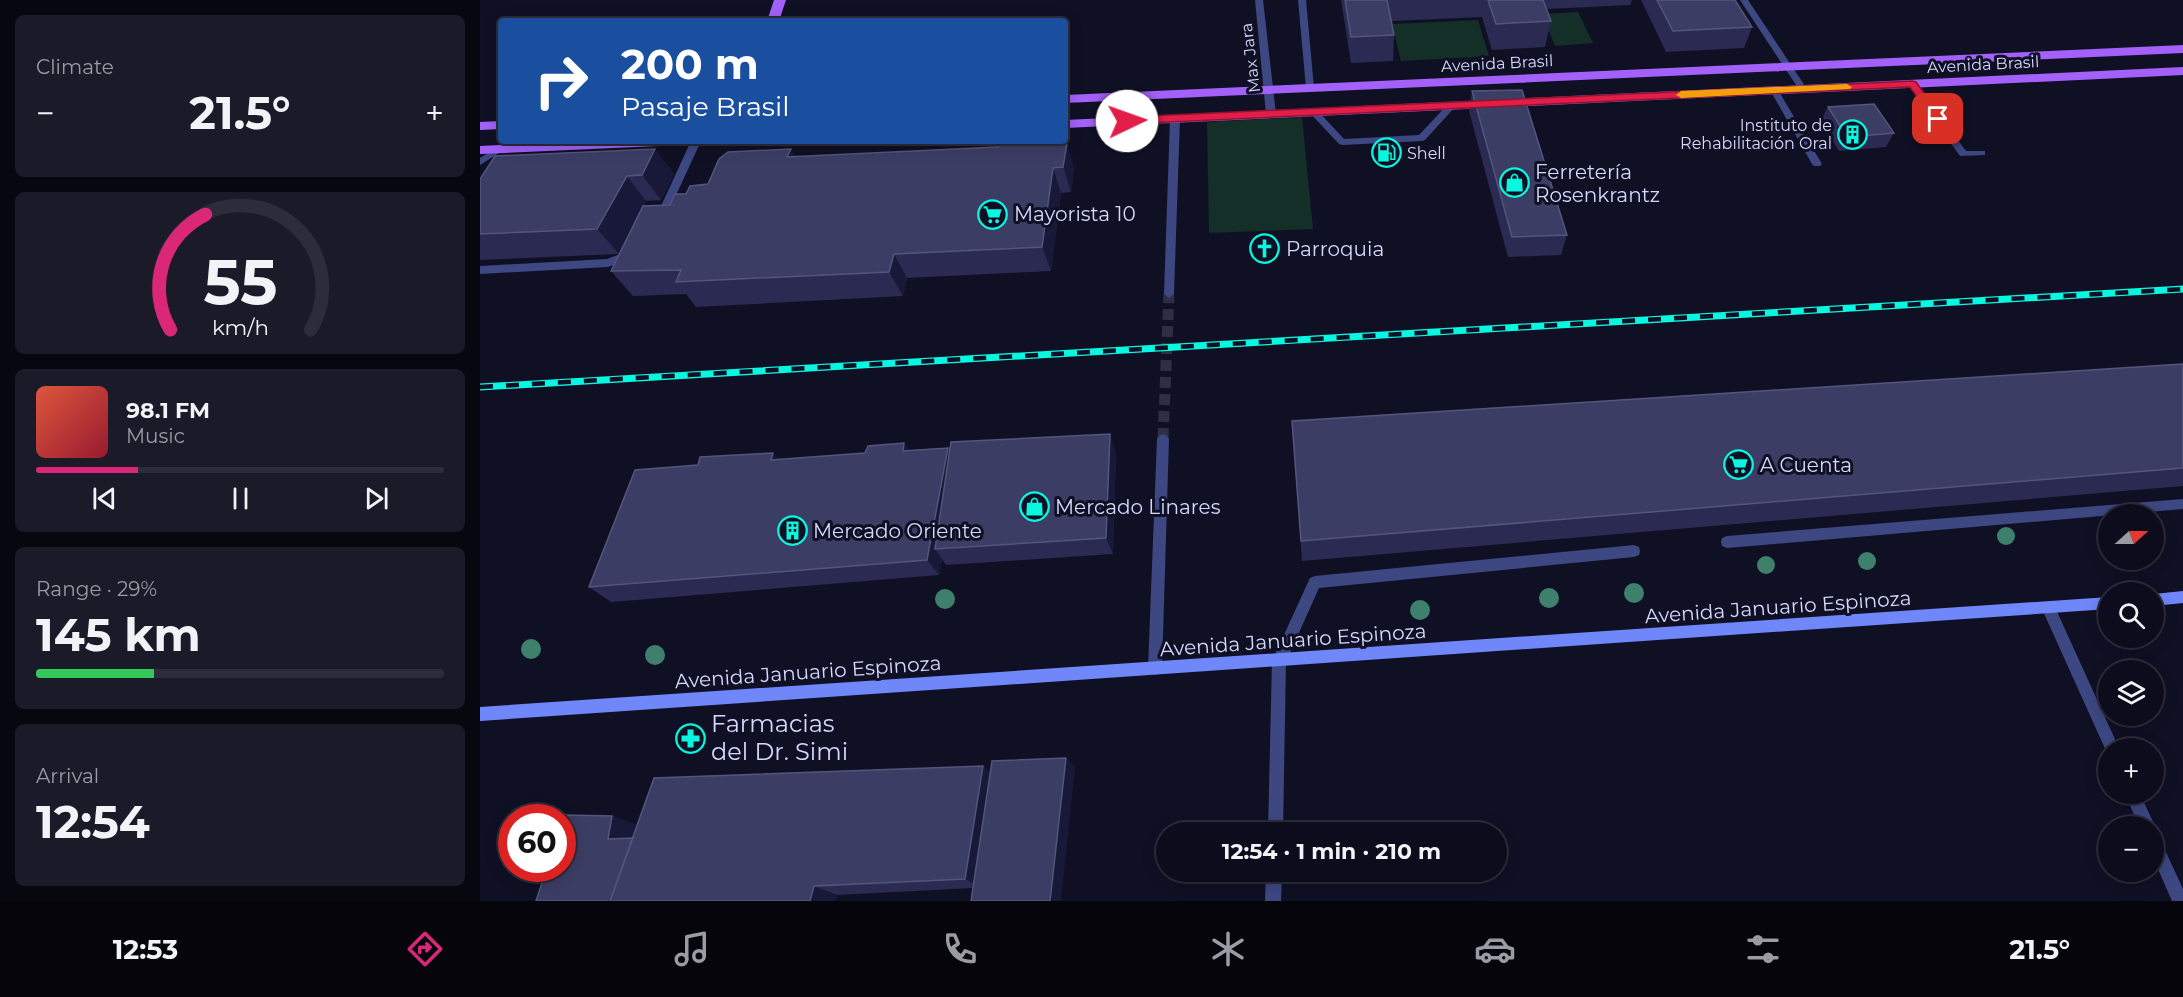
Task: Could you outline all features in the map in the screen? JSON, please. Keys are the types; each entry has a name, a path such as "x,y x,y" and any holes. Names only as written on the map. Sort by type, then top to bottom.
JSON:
{"main road":[{"path":"774,18 780,0"},
{"name":"Avenida Brasil","path":"1068,99 2183,49"},
{"name":"Avenida Brasil","path":"1068,123 2183,71"},
{"path":"480,126 498,125"},
{"path":"480,150 612,144"},
{"path":"2164,599 2183,597"},
{"name":"Avenida Januario Espinoza","path":"480,714 2098,604"}],"street":[{"name":"Max Jara","path":"1258,0 1271,114"},
{"path":"1302,0 1310,88"},
{"path":"1744,0 1803,89"},
{"path":"1912,84 1963,154 1982,153"},
{"path":"1774,90 1817,164"},
{"path":"1314,112 1342,142 1422,138 1452,105"},
{"path":"1169,294 1175,118"},
{"path":"655,229 695,144"},
{"path":"480,162 499,149"},
{"path":"480,270 608,262 620,260 643,246"},
{"path":"1155,668 1163,440"},
{"path":"1727,542 2183,504"},
{"path":"1275,822 1279,660 1316,582 1634,551"},
{"path":"2049,609 2107,738"},
{"path":"2164,865 2180,901"},
{"path":"1273,901 1274,882"}],"green space":[{"path":"1578,12 1593,43 1555,46 1542,14"},
{"path":"1478,20 1489,56 1401,61 1392,24"},
{"path":"1302,117 1313,229 1209,233 1207,122"}],"building":[{"path":"1345,0 1387,0 1394,35 1351,37"},
{"path":"1488,0 1543,0 1551,21 1496,24"},
{"path":"1657,0 1735,0 1752,27 1673,31"},
{"name":"Ferretería Rosenkrantz","path":"1522,90 1567,235 1512,237 1472,91"},
{"path":"1874,104 1894,133 1847,137 1828,107"},
{"path":"998,144 1067,144 1063,167 1053,168 1042,247 894,254 889,272 676,282 681,270 611,271 643,206 670,205 675,194 686,194 690,186 708,184 719,159 728,152 791,149 787,157 998,147"},
{"path":"655,149 642,175 627,176 597,229 480,234 480,179 495,156"},
{"name":"A Cuenta","path":"2183,364 2183,468 1301,541 1292,421"},
{"name":"Mercado Linares","path":"1110,434 1106,538 935,549 951,442"},
{"name":"Mercado Oriente","path":"904,443 903,451 948,448 927,560 589,587 635,470 698,465 700,457 773,453 771,460 865,453 868,446"},
{"path":"1066,758 1050,901 971,901 992,761"},
{"path":"983,766 965,879 814,886 810,901 610,901 654,778"},
{"path":"576,815 612,816 608,839 633,838 610,901 536,901 542,882 576,882"}],"tunnel":[{"path":"1163,439 1169,294"}],"railway":[{"path":"480,387 2183,289"}],"slow traffic":[{"path":"1681,95 1847,87"}],"place":[{"name":"Instituto de Rehabilitación Oral","path":"1853,134"},
{"name":"Shell","path":"1386,153"},
{"name":"Ferretería Rosenkrantz","path":"1514,183"},
{"name":"Mayorista 10","path":"993,214"},
{"name":"Parroquia","path":"1265,249"},
{"name":"A Cuenta","path":"1739,465"},
{"name":"Mercado Linares","path":"1034,507"},
{"name":"Mercado Oriente","path":"792,531"},
{"name":"Farmacias del Dr. Simi","path":"690,738"}],"route":[{"path":"1127,121 1912,84 1938,119"}]}
